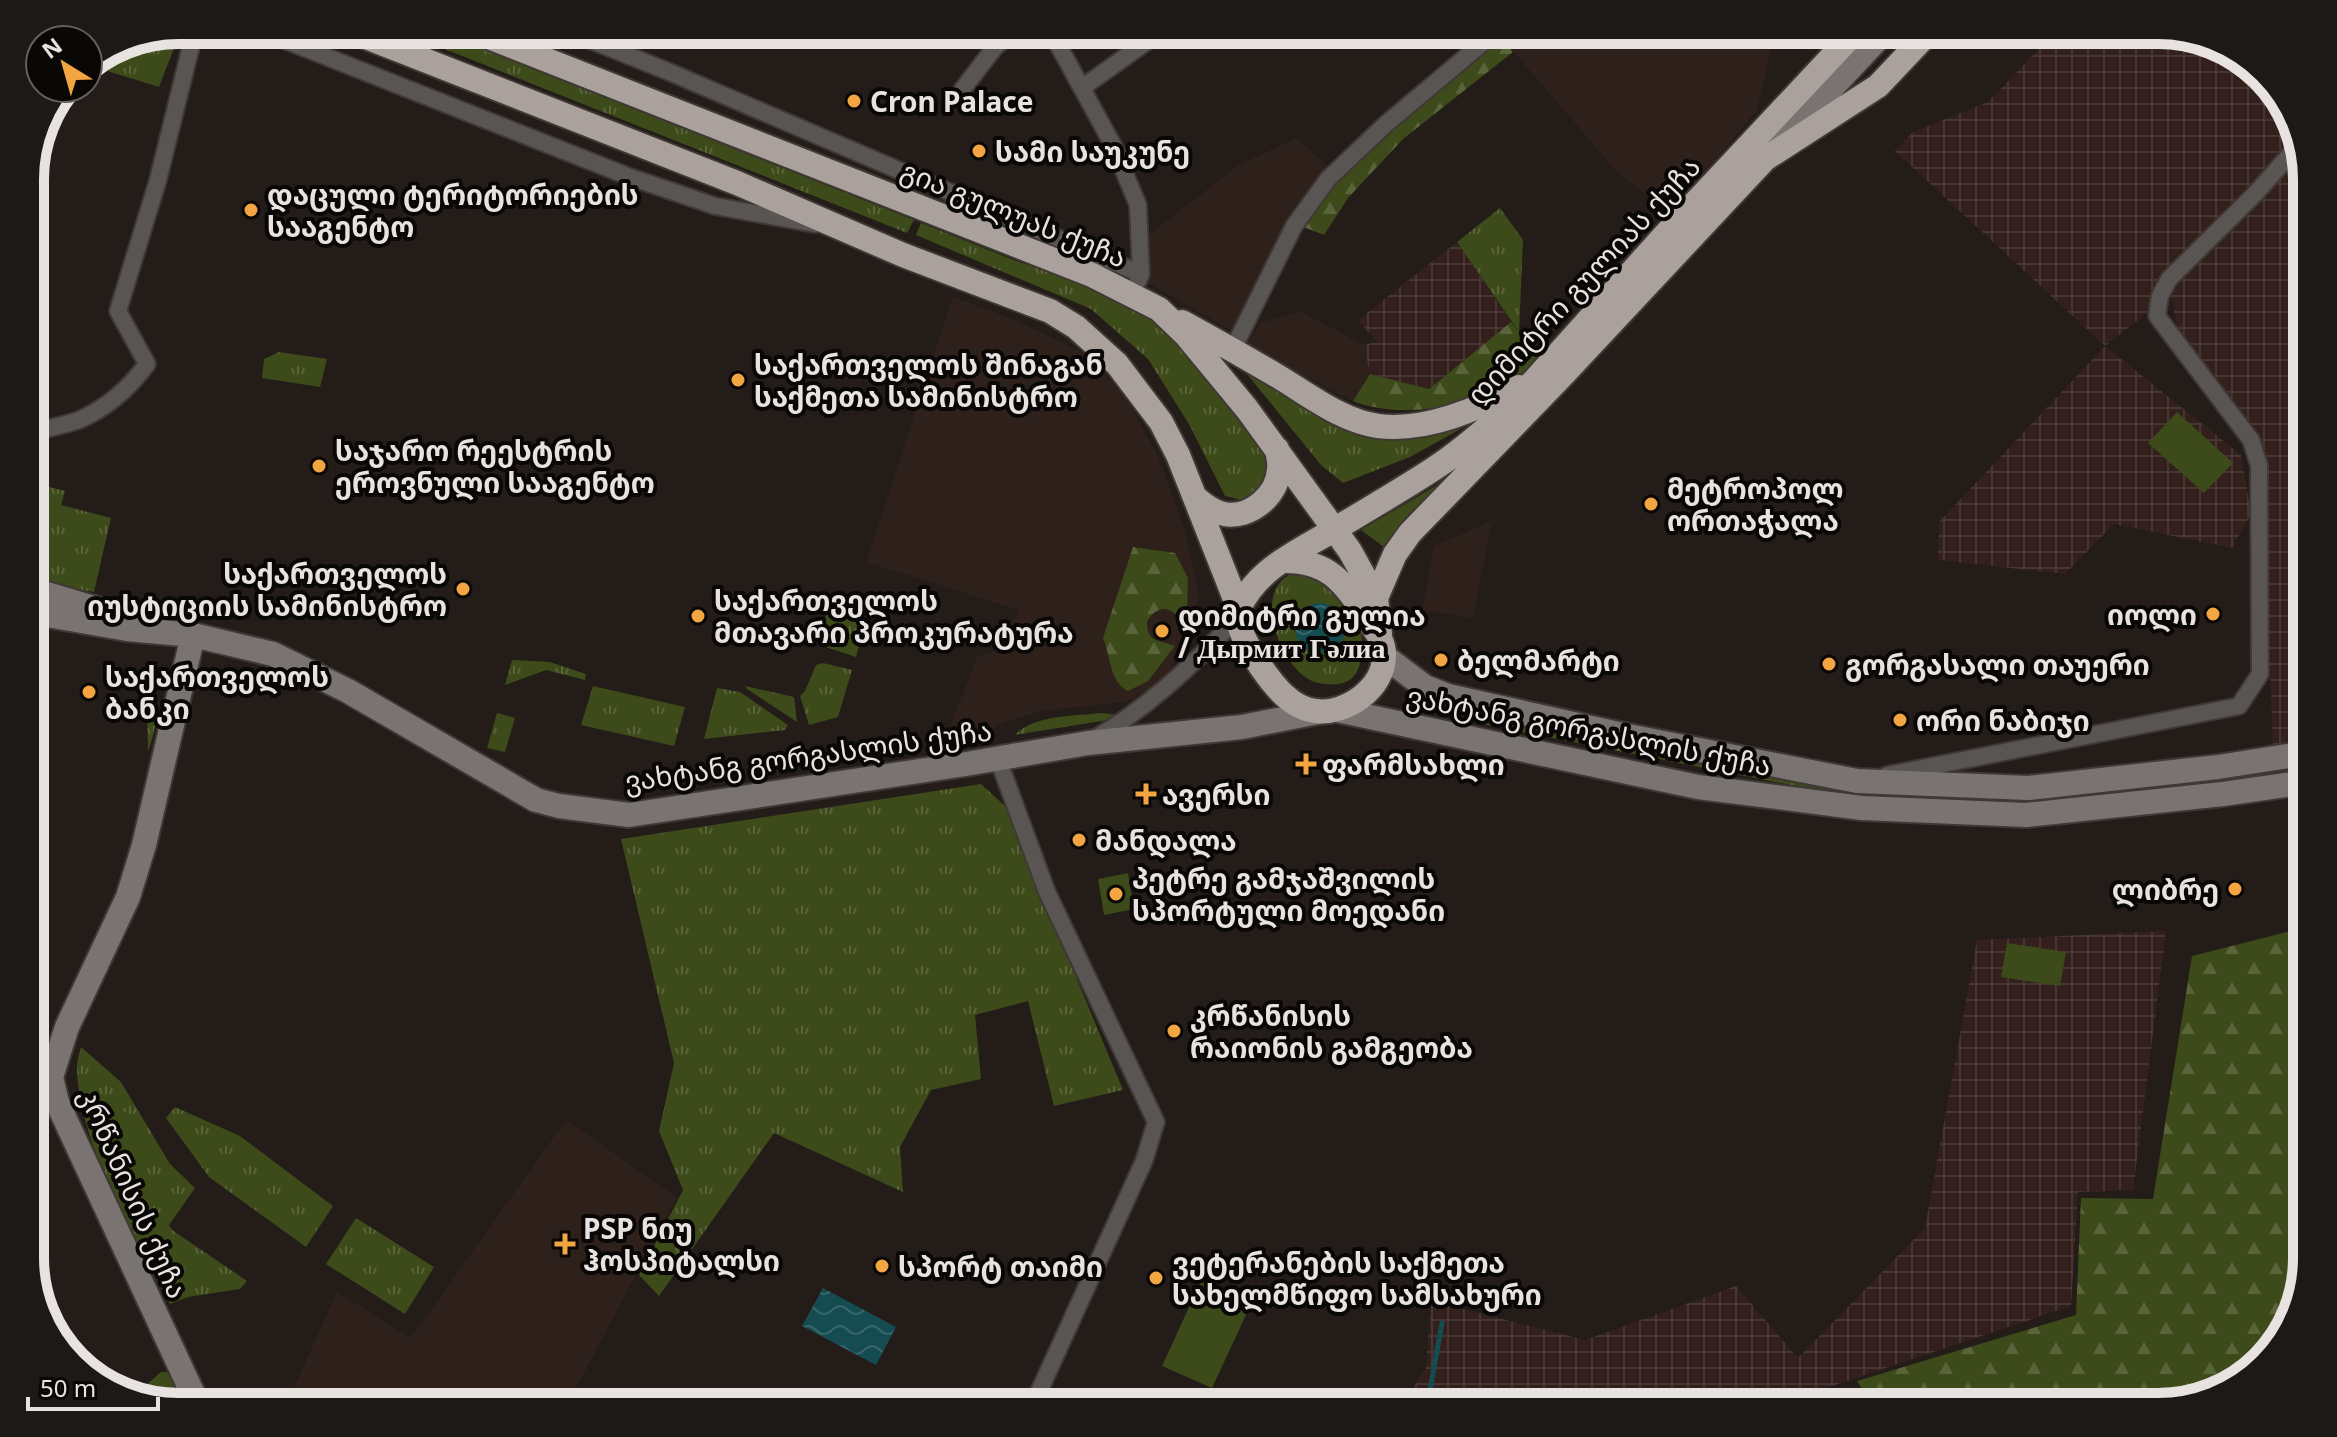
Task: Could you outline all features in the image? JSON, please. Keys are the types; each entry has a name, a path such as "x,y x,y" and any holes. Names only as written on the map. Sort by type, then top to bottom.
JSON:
{"highway":[{"path":"384,44 737,183 834,227 1050,311 1076,327 1117,364 1146,402 1178,455 1252,654 1269,678 1294,702 1327,711 1353,703 1373,685 1382,646 1349,590 1335,576 1312,563 1283,561 1253,586 1238,612"},
{"name":"გია გულუას ქუჩა","path":"507,44 1010,242 1136,284 1186,335 1247,409 1335,529 1376,598 1382,646"},
{"name":"დიმიტრი გულიას ქუჩა","path":"1283,561 1455,453 1492,424 1844,44"},
{"name":"დიმიტრი გულიას ქუჩა","path":"1376,598 1395,554 1410,533 1765,159 1878,86 1918,44"},
{"path":"1159,309 1336,411 1376,426 1405,426 1438,420 1498,398 1538,377"},
{"path":"1196,498 1223,514 1245,512 1255,507 1270,494 1277,479 1277,449"}],"street":[{"path":"44,430 80,419 130,388 147,364 118,311 158,180 192,44"},
{"path":"294,44 551,148 658,187 715,206 834,227"},
{"name":"გია გულუას ქუჩა","path":"600,44 667,71 1136,284"},
{"path":"962,90 999,44"},
{"path":"1058,44 1113,145 1138,205 1136,284"},
{"path":"1083,87 1143,44"},
{"path":"1233,349 1294,226 1328,179 1386,124 1481,44"},
{"name":"დიმიტრი გულიას ქუჩა","path":"1765,159 1873,44"},
{"path":"1857,781 2239,706 2260,674 2259,465 2251,440 2157,316 2160,296 2169,279 2256,193 2290,154"},
{"name":"ვახტანგ გორგასლის ქუჩა","path":"44,593 193,635"},
{"name":"ვახტანგ გორგასლის ქუჩა","path":"1088,743 1142,707 1211,646 1238,612"},
{"name":"ვახტანგ გორგასლის ქუჩა","path":"44,614 127,629 193,635 273,654 348,691 526,795 559,806 629,815 1088,743 1242,727 1327,711 1698,787 1862,808 2026,815 2293,784"},
{"name":"კრწანისის ქუჩა","path":"192,1393 57,1102 51,1077 67,1027 128,897 144,845 193,635"},
{"name":"ვახტანგ გორგასლის ქუჩა","path":"1382,646 1425,687 1448,696 1623,735 1857,781 2028,788 2218,767 2293,755"},
{"path":"998,759 1047,892 1156,1122 1144,1161 1038,1393"},
{"path":"44,1082 51,1077"}],"shaded area":[{"path":"1507,44 1771,44 1757,110 1665,223 1644,193 1618,173"},
{"path":"2044,44 2158,44 2193,49 2226,62 2253,84 2275,111 2286,136 2293,170 2293,747 2273,751 2262,449 2235,403 2177,329 2171,294 2105,346 1895,151 1913,132 1988,102"},
{"path":"1296,138 1330,168 1306,193 1284,225 1250,305 1234,332 1143,280 1150,234 1237,166"},
{"path":"1457,242 1511,322 1429,389 1370,374 1364,345 1377,342 1358,320"},
{"path":"953,297 1013,319 1090,356 1129,403 1158,456 1184,527 1199,593 1190,642 1164,678 1147,691 1125,702 1041,711 1004,722 979,736 943,745 977,657 997,650 1019,610 866,562"},
{"path":"1300,311 1364,345 1370,373 1353,401 1247,346 1260,323"},
{"path":"2105,346 2241,455 2251,514 2232,548 2114,524 2065,574 1938,560 1939,522"},
{"path":"1492,521 1473,618 1422,610 1434,546"},
{"path":"2166,931 2133,1190 2078,1192 2071,1306 1823,1389 1826,1393 1410,1393 1426,1368 1431,1301 1585,1340 1736,1286 1798,1358 1925,1228 1977,940"},
{"name":"PSP ნიუ ჰოსპიტალსი","path":"566,1120 677,1197 573,1393 291,1393 337,1292 411,1338"}],"green space":[{"path":"175,44 159,87 104,70 104,67 127,54"},
{"path":"432,44 470,44 914,220 907,233"},
{"path":"1491,44 1506,44 1513,52 1403,139 1348,198 1324,235 1298,225 1330,182"},
{"path":"1500,208 1523,240 1519,332 1457,242"},
{"path":"921,223 1072,280 1127,303 1156,321 1187,346 1271,460 1267,485 1246,501 1225,496 1189,424 1148,359 1091,309 916,235"},
{"path":"1511,322 1519,332 1520,342 1542,357 1502,386 1453,404 1427,409 1376,408 1353,401 1370,374 1429,389"},
{"path":"279,352 327,359 320,387 262,378 264,359"},
{"path":"1238,363 1369,436 1405,438 1464,427 1410,457 1343,483 1321,465"},
{"path":"2177,412 2233,463 2204,493 2148,443"},
{"path":"1444,481 1384,547 1361,530"},
{"path":"44,486 65,491 61,505 111,518 94,592 62,587 44,580"},
{"path":"1133,547 1175,553 1188,578 1187,618 1180,620 1167,609 1158,610 1150,617 1147,622 1149,634 1175,646 1148,681 1128,691 1114,675 1103,638"},
{"path":"1317,570 1350,612 1361,635 1363,647 1358,669 1345,683 1316,682 1301,673 1290,661 1275,628 1273,596 1280,582 1293,573","holes":["1305,608 1345,625 1343,638 1335,648 1294,631 1296,618"]},
{"path":"830,603 868,612 856,657 823,646 822,627"},
{"path":"512,660 550,662 586,674 585,680 546,670 505,685"},
{"path":"823,663 852,670 838,717 809,725 800,696 816,665"},
{"path":"146,670 155,687 157,710 148,751"},
{"path":"593,686 685,707 674,746 581,725"},
{"path":"745,686 794,697 797,722 747,689"},
{"path":"717,688 740,692 788,725 785,730 704,739"},
{"path":"497,713 515,718 505,752 487,748"},
{"path":"1101,713 1118,715 1114,719 1015,735 1043,720"},
{"path":"1484,717 1614,745 2031,800 2202,781 2203,786 2026,805 1872,798 1826,792 1482,724"},
{"path":"981,784 1005,806 1123,1090 1054,1106 1028,1001 975,1015 981,1079 931,1090 900,1147 903,1192 774,1133 659,1296 639,1275 683,1190 659,1131 674,1063 621,839"},
{"name":"პეტრე გამჯაშვილის სპორტული მოედანი","path":"1128,873 1134,909 1104,915 1098,879"},
{"path":"2293,931 2292,1276 2283,1310 2265,1340 2226,1375 2210,1383 2176,1392 1864,1393 1857,1381 2076,1315 2081,1198 2153,1199 2192,956"},
{"path":"2007,943 2066,952 2060,986 2001,977"},
{"path":"81,1047 121,1082 170,1164 195,1188 169,1225 172,1230 247,1281 240,1289 188,1297 170,1304 126,1222 98,1160 80,1099 77,1068"},
{"path":"175,1107 240,1136 333,1206 306,1247 209,1177 166,1118"},
{"path":"126,1111 151,1155 123,1172 97,1128"},
{"path":"356,1218 434,1267 405,1314 326,1264"},
{"path":"1201,1281 1251,1304 1212,1388 1162,1366"},
{"path":"161,1372 170,1372 179,1393 161,1392 143,1388"}],"water":[{"path":"1320,603 1338,610 1345,628 1338,646 1320,653 1302,646 1295,628 1302,610"},
{"path":"823,1288 896,1327 876,1365 802,1326"}],"waterway":[{"path":"1430,1393 1442,1323"}],"place":[{"name":"Cron Palace","path":"854,101"},
{"name":"სამი საუკუნე","path":"979,151"},
{"name":"დაცული ტერიტორიების სააგენტო","path":"251,210"},
{"name":"საქართველოს შინაგან საქმეთა სამინისტრო","path":"738,380"},
{"name":"საჯარო რეესტრის ეროვნული სააგენტო","path":"319,466"},
{"name":"მეტროპოლ ორთაჭალა","path":"1651,504"},
{"name":"საქართველოს იუსტიციის სამინისტრო","path":"463,589"},
{"name":"იოლი","path":"2213,614"},
{"name":"საქართველოს მთავარი პროკურატურა","path":"698,616"},
{"name":"დიმიტრი გულია / Дырмит Гәлиа","path":"1162,631"},
{"name":"ბელმარტი","path":"1441,660"},
{"name":"გორგასალი თაუერი","path":"1829,664"},
{"name":"საქართველოს ბანკი","path":"89,692"},
{"name":"ორი ნაბიჯი","path":"1900,720"},
{"name":"ფარმსახლი","path":"1306,764"},
{"name":"ავერსი","path":"1146,794"},
{"name":"მანდალა","path":"1079,840"},
{"name":"ლიბრე","path":"2235,889"},
{"name":"პეტრე გამჯაშვილის სპორტული მოედანი","path":"1116,894"},
{"name":"კრწანისის რაიონის გამგეობა","path":"1174,1031"},
{"name":"PSP ნიუ ჰოსპიტალსი","path":"565,1244"},
{"name":"სპორტ თაიმი","path":"882,1266"},
{"name":"ვეტერანების საქმეთა სახელმწიფო სამსახური","path":"1156,1278"}]}
